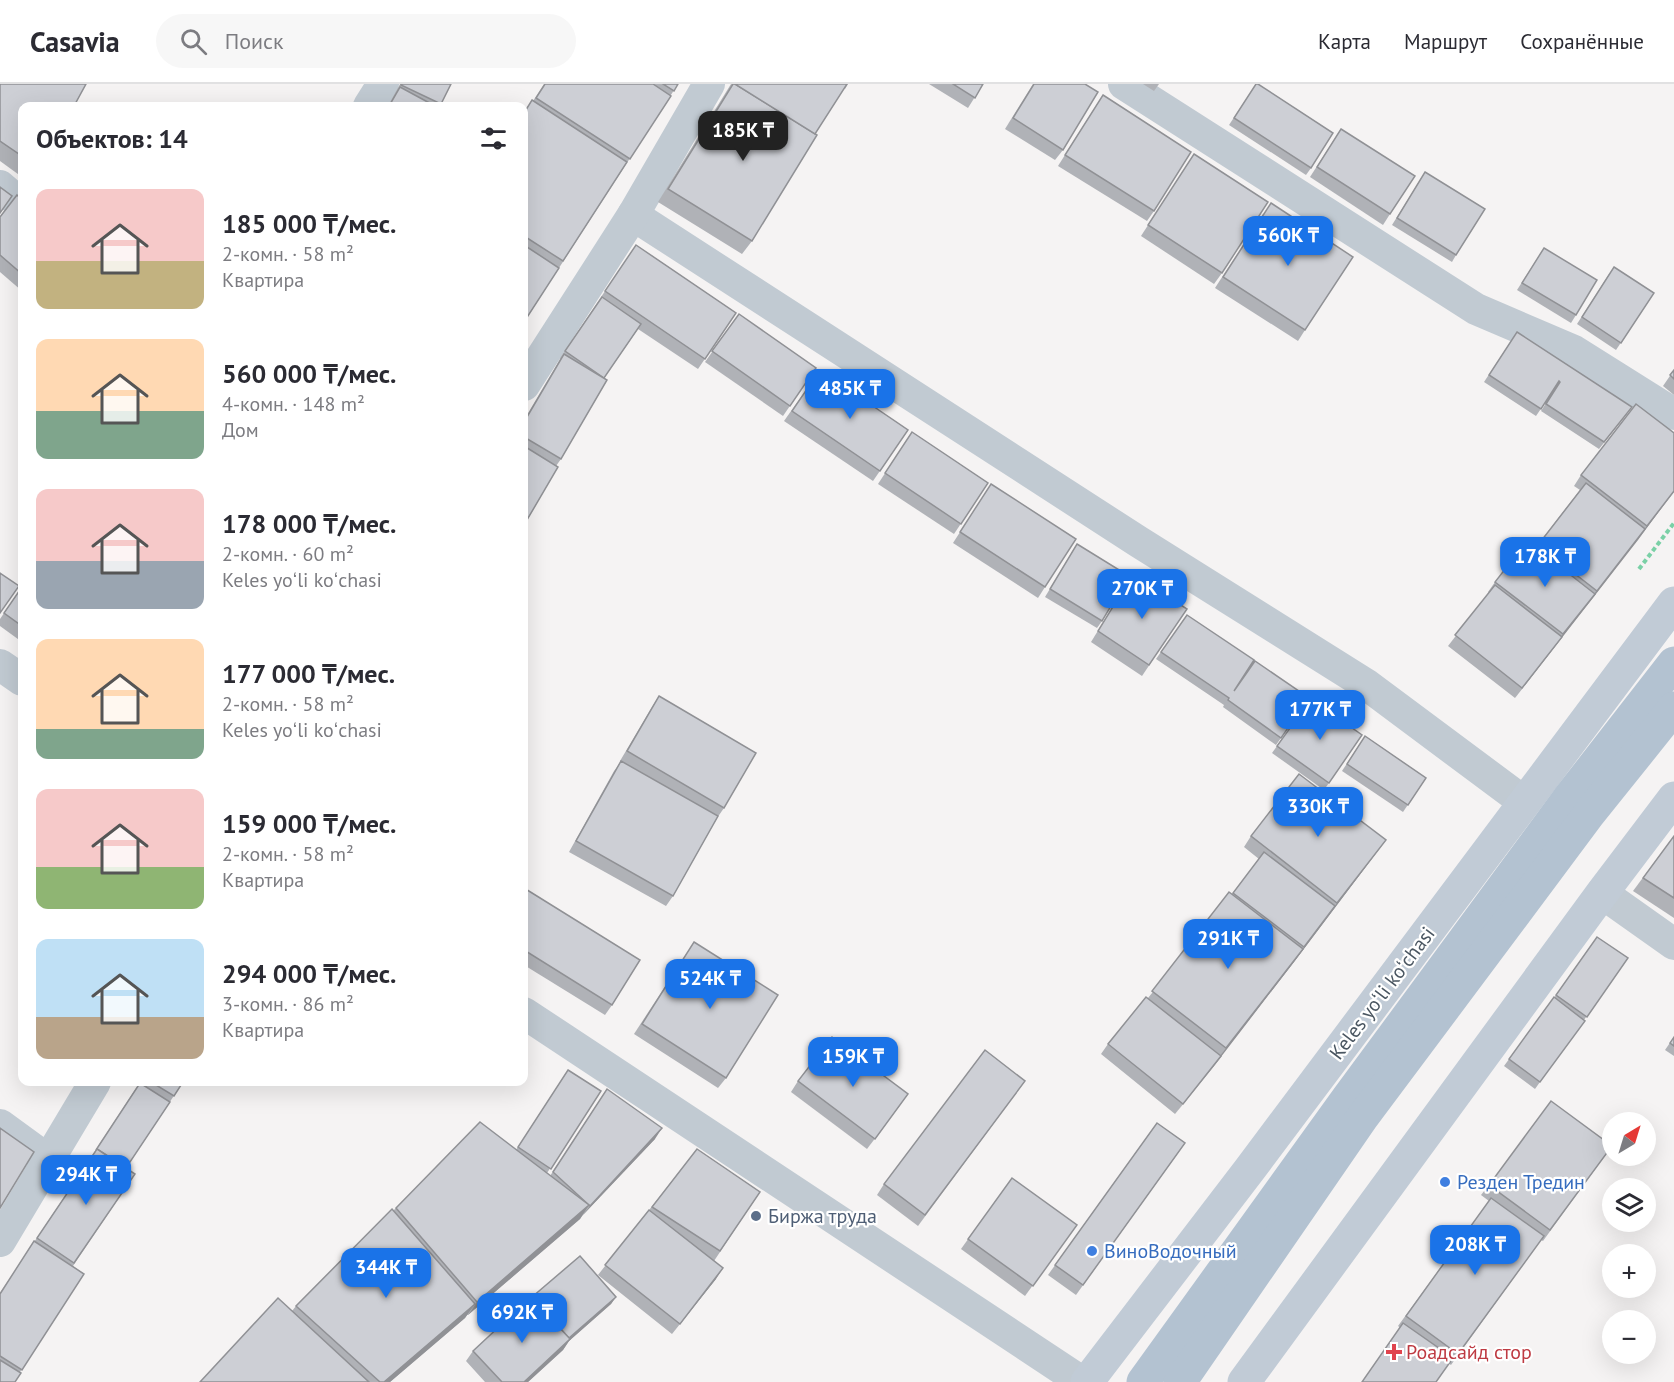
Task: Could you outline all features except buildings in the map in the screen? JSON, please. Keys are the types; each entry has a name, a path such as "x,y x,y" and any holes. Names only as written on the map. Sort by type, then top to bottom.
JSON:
{"main road":[{"name":"Keles yoʻli koʻchasi","path":"1087,1382 1250,1169 1674,603"},
{"name":"Keles yoʻli koʻchasi","path":"1143,1382 1540,836 1674,663"},
{"path":"1180,1382 1362,1118 1589,814 1674,708"},
{"path":"1244,1382 1674,798"}],"street":[{"path":"371,102 382,84"},
{"path":"528,379 633,215 709,84"},
{"path":"1124,84 1476,309 1574,351 1674,414"},
{"path":"0,186 18,202"},
{"path":"633,215 1139,542 1367,685 1524,802"},
{"path":"0,665 18,677"},
{"path":"1602,893 1674,944"},
{"path":"528,1016 1082,1382"},
{"path":"0,1240 93,1086"},
{"path":"0,1125 48,1160"}],"path":[{"path":"1639,569 1674,523"}],"place":[{"name":"Резден Тредин","path":"1445,1182"},
{"name":"Биржа труда","path":"756,1216"},
{"name":"ВиноВодочный","path":"1092,1251"},
{"name":"Роадсайд стор","path":"1394,1352"}]}
